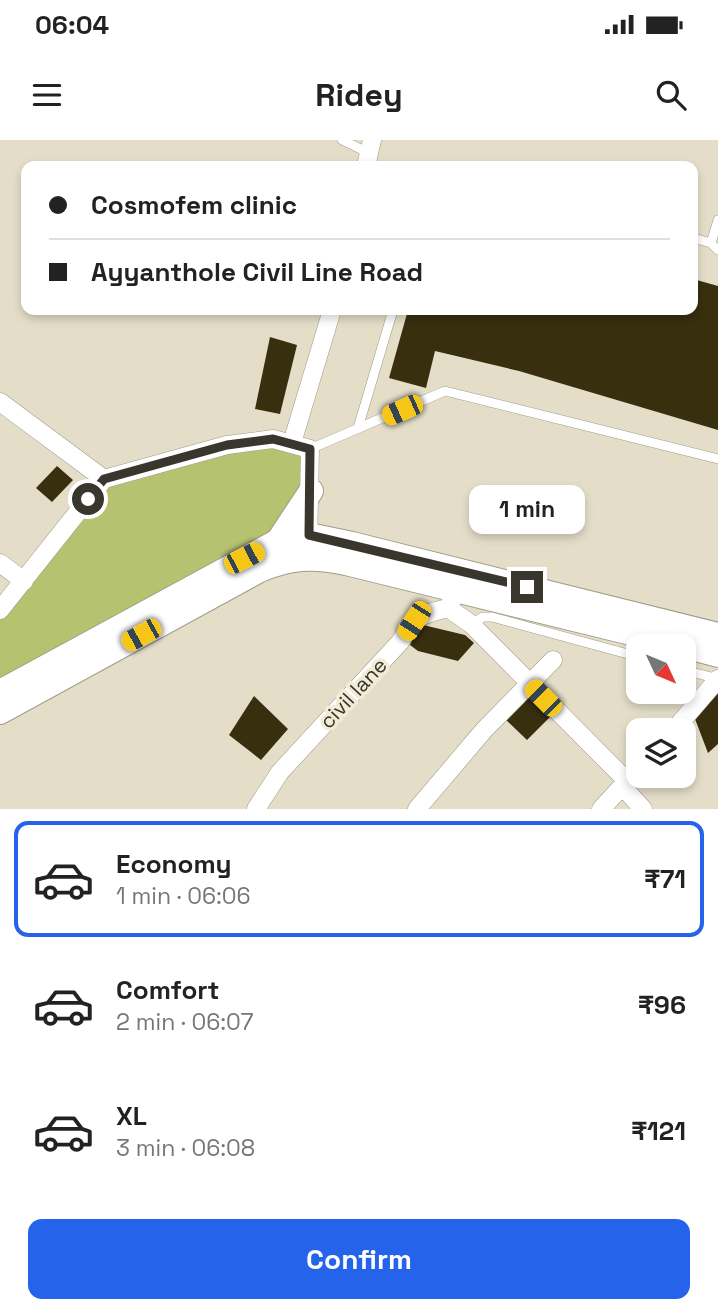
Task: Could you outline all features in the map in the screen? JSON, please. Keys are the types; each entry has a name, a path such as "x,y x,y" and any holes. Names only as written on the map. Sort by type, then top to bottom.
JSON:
{"main road":[{"path":"0,712 258,571 280,551 311,491"},
{"path":"0,692 280,551 308,546 451,588 636,634"},
{"path":"451,588 718,635"},
{"path":"696,649 718,654"}],"street":[{"path":"292,443 330,315"},
{"path":"0,402 104,479"},
{"path":"0,610 104,479 227,445 273,439 310,449 308,546"},
{"path":"0,563 24,581"},
{"path":"451,588 471,624 626,775"},
{"name":"civil lane","path":"256,809 275,778 393,650 414,621 430,611 451,588"},
{"path":"417,809 484,730 553,660"},
{"path":"684,718 718,679"},
{"path":"601,809 626,781"},
{"path":"634,788 643,809"}],"lane":[{"path":"342,140 369,153"},
{"path":"714,246 718,220"},
{"path":"358,428 392,315"},
{"path":"310,449 445,391 718,459"},
{"path":"471,624 478,619 492,617 626,653"},
{"path":"696,673 718,679"}],"green space":[{"path":"227,445 309,449 310,490 277,539 0,691 0,611 104,480"}],"building":[{"path":"698,280 718,286 718,430 519,371 435,351 426,388 389,378 407,315 698,315"},
{"path":"270,337 297,345 280,414 255,409"},
{"path":"57,466 73,480 52,502 36,488"},
{"path":"419,624 465,635 474,643 458,661 418,651 410,645"},
{"path":"718,692 718,744 708,753 696,722 696,718"},
{"path":"254,696 288,729 261,760 229,735"},
{"path":"528,696 550,717 527,740 505,719"}],"route":[{"path":"88,499 104,479 227,445 273,439 310,449 309,535 527,587"}]}
